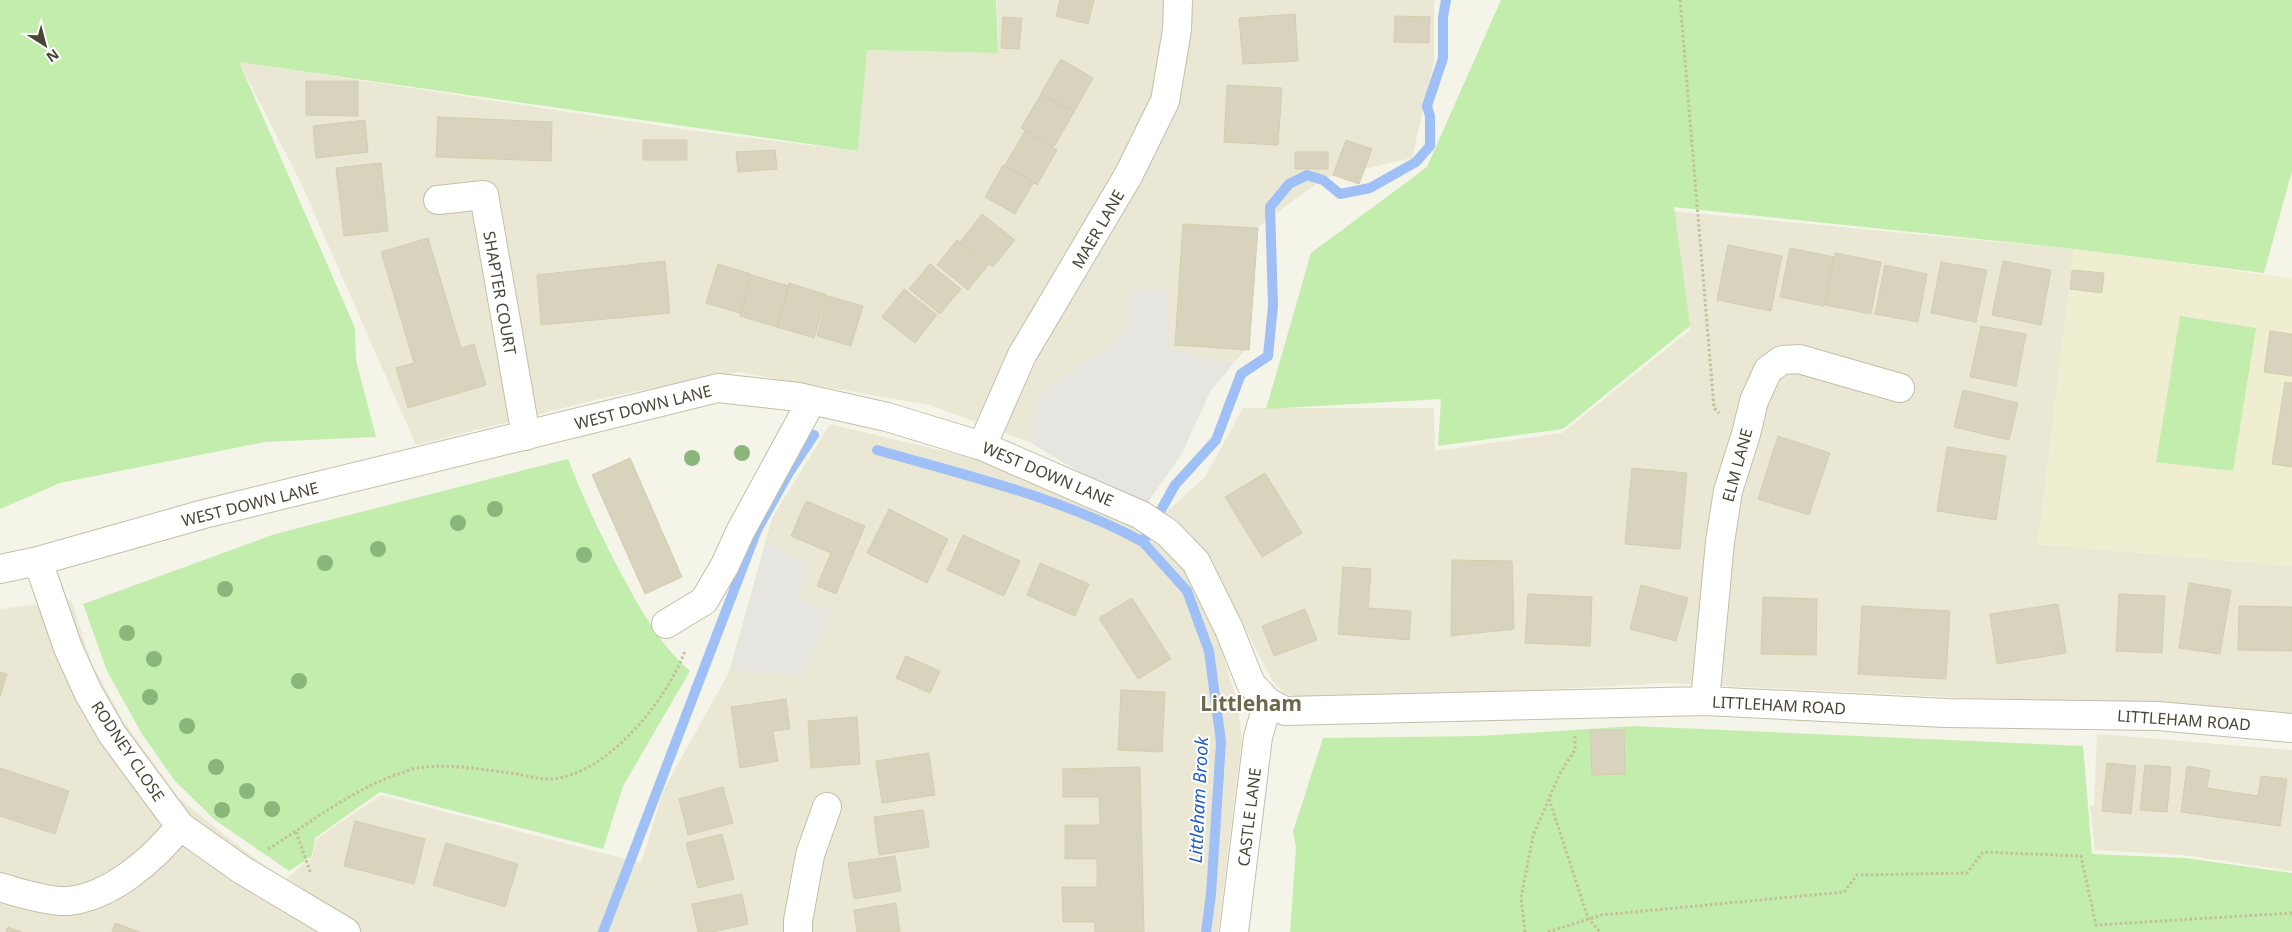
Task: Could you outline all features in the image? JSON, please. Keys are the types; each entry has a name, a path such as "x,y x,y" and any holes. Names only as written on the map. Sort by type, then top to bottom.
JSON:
{"street":[{"name":"MAER LANE","path":"982,446 1022,355 1128,176 1165,101 1177,30 1178,0"},
{"name":"SHAPTER COURT","path":"438,200 484,195 526,436"},
{"name":"ELM LANE","path":"1706,701 1720,542 1728,491 1754,401 1768,370 1782,360 1799,359 1900,388"},
{"name":"WEST DOWN LANE","path":"0,569 38,561 204,514 718,388 812,400 887,417 982,446 1141,514 1168,534 1196,562 1229,629 1251,684 1268,702"},
{"path":"666,624 704,601 812,400"},
{"name":"RODNEY CLOSE","path":"38,561 68,648 88,692 112,734 180,826 242,870 346,932"},
{"name":"LITTLEHAM ROAD","path":"1268,702 1285,711 1706,701 1946,713 2158,716 2292,728"},
{"name":"CASTLE LANE","path":"1234,932 1258,737 1268,702"},
{"path":"798,932 798,921 810,855 828,807"},
{"path":"0,887 17,893 67,901 94,893 118,882 141,867 162,849 180,826"}],"path":[{"path":"1680,0 1714,408 1733,428 1746,434"},
{"path":"242,870 256,856 339,802 385,779 415,768 455,766 551,779 577,772 606,756 627,738 654,706 685,650"},
{"path":"1525,932 1521,898 1533,836 1560,773 1575,750 1574,704"},
{"path":"1548,798 1588,918 1600,932"},
{"path":"1548,932 1588,918 1844,892 1857,875 1967,873 1982,852 2081,856 2096,925 2292,913"}],"shaded area":[{"path":"997,0 1434,0 1434,63 1412,158 1324,178 1258,227 1248,348 1214,382 1182,453 1143,509 1031,443 930,405 738,372 607,397 416,445 300,181 239,62 695,131 858,151 867,50 998,53"},
{"path":"1673,211 2074,249 2038,544 2292,566 2292,714 1665,683 1350,701 1307,699 1284,693 1272,680 1223,586 1163,515 1205,477 1243,408 1434,408 1435,451 1562,433 1690,330"},
{"path":"2074,249 2292,278 2292,566 2038,544"},
{"path":"1130,289 1167,290 1170,350 1233,364 1211,390 1182,453 1143,509 1031,443 1038,396 1127,331"},
{"path":"830,424 981,460 1145,532 1181,563 1213,622 1237,701 1242,740 1218,932 0,932 0,609 71,600 92,664 124,722 179,798 232,841 285,880 313,856 316,839 381,795 641,863 664,789 729,672 772,518"},
{"path":"766,542 808,563 799,599 832,612 802,676 731,671"},
{"path":"2097,734 2292,750 2292,871 2183,855 2095,850 2090,806 2094,805"}],"green space":[{"path":"0,0 996,0 998,53 867,50 858,151 239,62 355,328 356,360 376,437 265,442 60,483 0,509"},
{"path":"1501,0 2292,0 2292,171 2264,273 2074,249 1674,207 1690,326 1563,429 1438,446 1441,399 1266,409 1311,253 1427,167"},
{"path":"2180,316 2256,328 2233,471 2156,462"},
{"path":"568,459 603,538 640,607 667,648 690,671 623,786 603,849 380,792 315,838 312,856 289,871 215,820 175,781 142,734 107,671 83,604 275,534"},
{"path":"1634,726 2083,746 2092,854 2185,858 2292,873 2292,932 1290,932 1296,848 1293,832 1323,738 1481,736"}],"building":[{"path":"1060,0 1094,0 1088,24 1056,16"},
{"path":"1295,14 1298,61 1243,64 1239,18"},
{"path":"1395,16 1430,17 1429,43 1394,42"},
{"path":"1003,17 1022,18 1019,49 1001,48"},
{"path":"1061,59 1093,78 1074,112 1041,93"},
{"path":"306,81 358,81 358,116 306,115"},
{"path":"1227,85 1282,88 1278,145 1224,142"},
{"path":"1041,94 1074,112 1054,147 1021,128"},
{"path":"438,117 552,122 551,161 436,157"},
{"path":"365,120 368,152 316,158 313,126"},
{"path":"1025,131 1057,150 1037,185 1005,165"},
{"path":"643,140 687,140 687,160 643,160"},
{"path":"1346,140 1372,149 1359,184 1333,175"},
{"path":"775,150 777,169 738,172 736,152"},
{"path":"1295,152 1328,152 1328,169 1295,169"},
{"path":"381,163 388,231 344,236 336,168"},
{"path":"1003,165 1034,182 1015,214 985,197"},
{"path":"982,214 1015,240 993,267 960,242"},
{"path":"1183,224 1258,228 1249,350 1175,345"},
{"path":"428,238 461,348 474,344 486,385 408,408 396,368 414,363 381,252"},
{"path":"957,240 988,265 968,290 937,265"},
{"path":"1728,245 1782,256 1771,311 1717,300"},
{"path":"1790,248 1834,257 1824,306 1780,297"},
{"path":"1835,253 1881,262 1871,314 1825,305"},
{"path":"665,261 670,313 541,325 537,275"},
{"path":"2003,261 2051,270 2041,325 1992,315"},
{"path":"1941,262 1987,270 1976,322 1931,313"},
{"path":"718,264 751,274 740,313 706,303"},
{"path":"930,264 961,289 940,314 909,289"},
{"path":"1885,265 1927,274 1918,322 1875,314"},
{"path":"2072,270 2104,273 2102,293 2070,289"},
{"path":"752,275 789,286 777,327 740,316"},
{"path":"789,283 827,295 814,338 777,327"},
{"path":"904,289 937,315 915,343 882,317"},
{"path":"828,296 863,306 851,346 817,336"},
{"path":"1981,326 2026,334 2016,386 1970,377"},
{"path":"2270,331 2292,334 2292,376 2264,372"},
{"path":"2285,382 2292,383 2292,467 2272,464"},
{"path":"1963,390 2018,403 2009,440 1954,427"},
{"path":"1778,436 1830,453 1809,515 1758,499"},
{"path":"1947,447 2006,456 1996,520 1937,511"},
{"path":"630,458 682,577 645,594 592,475"},
{"path":"1632,468 1687,473 1680,549 1625,544"},
{"path":"1265,473 1302,533 1262,557 1225,497"},
{"path":"806,501 865,526 836,594 817,586 831,553 791,536"},
{"path":"889,509 948,539 927,583 867,553"},
{"path":"963,535 1020,561 1004,596 947,570"},
{"path":"1452,560 1512,561 1514,629 1451,636"},
{"path":"1040,563 1089,584 1075,616 1027,595"},
{"path":"1343,567 1371,569 1368,608 1411,611 1409,640 1338,634"},
{"path":"2189,583 2231,590 2220,654 2179,648"},
{"path":"1641,585 1688,598 1676,641 1630,629"},
{"path":"1528,594 1592,597 1590,646 1525,643"},
{"path":"2119,594 2165,596 2162,653 2116,651"},
{"path":"1763,597 1817,599 1816,655 1761,654"},
{"path":"1132,598 1171,659 1138,679 1099,618"},
{"path":"2058,604 2066,653 1997,664 1990,614"},
{"path":"1862,606 1950,611 1946,679 1858,674"},
{"path":"2239,606 2292,607 2292,651 2238,650"},
{"path":"1305,609 1317,640 1274,656 1262,626"},
{"path":"906,656 940,671 930,693 896,678"},
{"path":"0,672 7,674 0,696"},
{"path":"1121,690 1165,692 1162,752 1118,750"},
{"path":"786,699 790,729 773,731 778,761 740,768 731,707"},
{"path":"857,717 860,764 811,768 808,721"},
{"path":"1590,730 1624,730 1625,774 1592,775"},
{"path":"929,753 935,795 882,803 876,761"},
{"path":"2107,763 2136,766 2131,814 2102,811"},
{"path":"2145,765 2171,767 2167,812 2140,810"},
{"path":"2187,766 2210,770 2207,788 2258,796 2261,776 2287,779 2280,826 2181,812"},
{"path":"1140,767 1144,932 1095,932 1095,922 1063,922 1062,887 1097,887 1097,859 1065,859 1065,825 1100,825 1099,797 1063,797 1063,769"},
{"path":"0,768 69,791 55,834 0,816"},
{"path":"723,787 733,823 688,835 679,799"},
{"path":"923,810 929,847 879,855 874,817"},
{"path":"355,821 425,839 414,884 344,866"},
{"path":"722,834 734,879 698,888 686,843"},
{"path":"446,843 518,864 505,907 433,885"},
{"path":"895,856 901,891 854,899 848,863"},
{"path":"742,894 748,924 712,932 698,932 692,904"},
{"path":"896,903 900,932 857,932 854,910"},
{"path":"115,923 140,932 112,932"},
{"path":"8,927 22,932 6,932"}],"waterway":[{"name":"Littleham Brook","path":"1206,932 1211,894 1221,742 1209,651 1187,591 1143,542 1175,485 1216,440 1241,374 1268,356 1273,306 1270,207 1289,184 1307,175 1323,180 1340,194 1370,188 1416,162 1430,146 1430,116 1427,106 1443,58 1443,17 1446,0"},
{"path":"603,932 757,530 788,474 814,435"},
{"path":"877,450 979,478 1047,500 1112,526 1143,542"}],"district":[{"name":"Littleham","path":"1251,704"}]}
